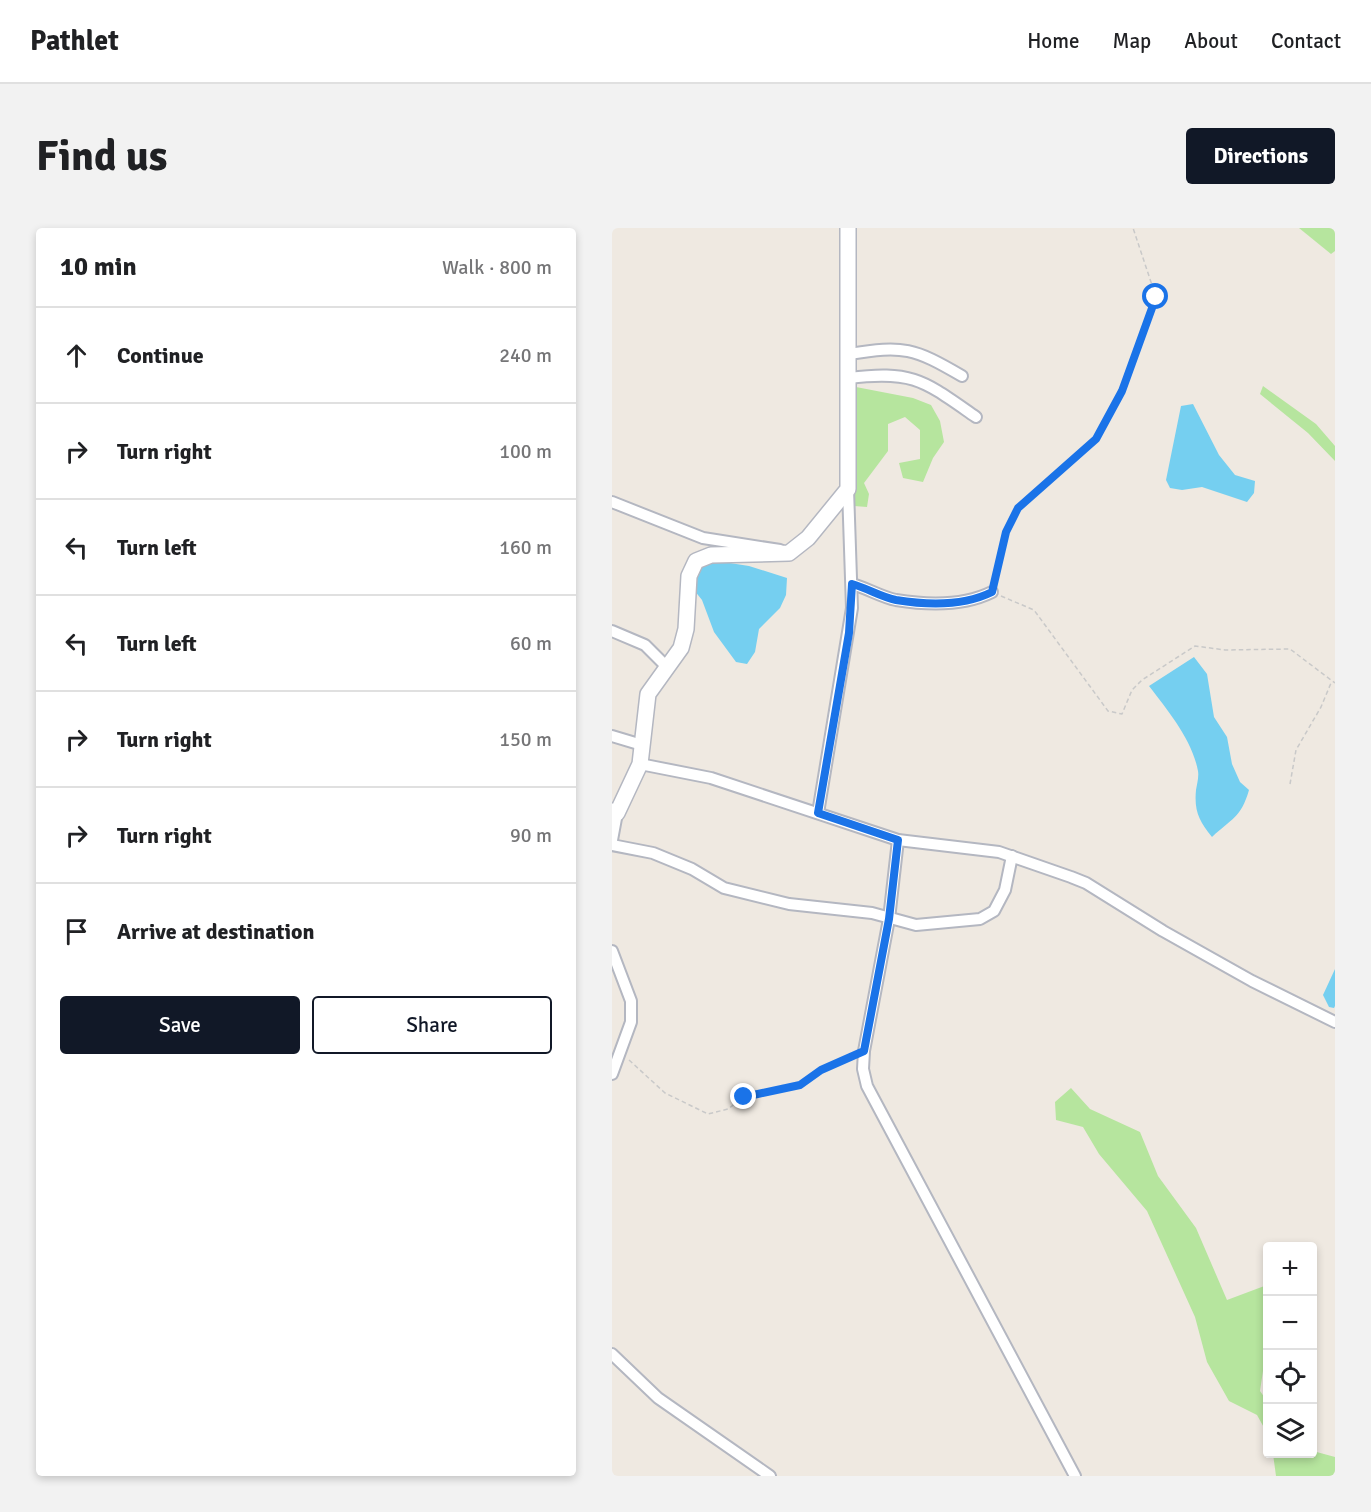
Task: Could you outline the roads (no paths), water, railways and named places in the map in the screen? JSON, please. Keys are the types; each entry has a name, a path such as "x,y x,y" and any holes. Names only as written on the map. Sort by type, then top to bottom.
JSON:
{"street":[{"path":"818,813 849,633 852,584 848,489 849,354 846,247 848,228"},
{"path":"849,354 880,349 903,349 924,354 962,376"},
{"path":"849,378 898,375 917,380 931,386 976,417"},
{"path":"848,489 808,538 789,553 711,555 696,561 689,576 686,629 681,648 648,694 640,764 614,812 612,842 653,853 692,869 724,888 789,904 872,913 916,925 980,920 994,911 1005,890 1012,856"},
{"path":"612,502 703,538 773,547 789,553"},
{"path":"852,584 896,600 956,603 976,600 992,592"},
{"path":"612,631 645,645 667,667"},
{"path":"612,736 642,745"},
{"path":"640,764 711,778 898,840 1012,856 1086,883 1192,947 1335,1022"},
{"path":"898,840 889,919 864,1051 863,1069 867,1086 1075,1476"},
{"path":"612,951 631,1001 631,1022 612,1074"},
{"path":"612,1354 658,1398 770,1476"}],"water":[{"path":"1193,404 1219,455 1235,475 1255,481 1254,493 1247,502 1202,487 1182,490 1170,488 1166,480 1181,406"},
{"path":"717,561 749,566 787,578 786,595 780,608 759,629 755,652 747,664 736,662 714,632 702,600 694,590 698,568 706,562"},
{"path":"1194,657 1207,674 1214,717 1227,737 1232,764 1240,782 1249,790 1243,807 1212,837 1201,821 1197,810 1198,773 1195,759 1185,737 1149,686"},
{"path":"1335,969 1334,1008 1329,1007 1323,995"}]}
